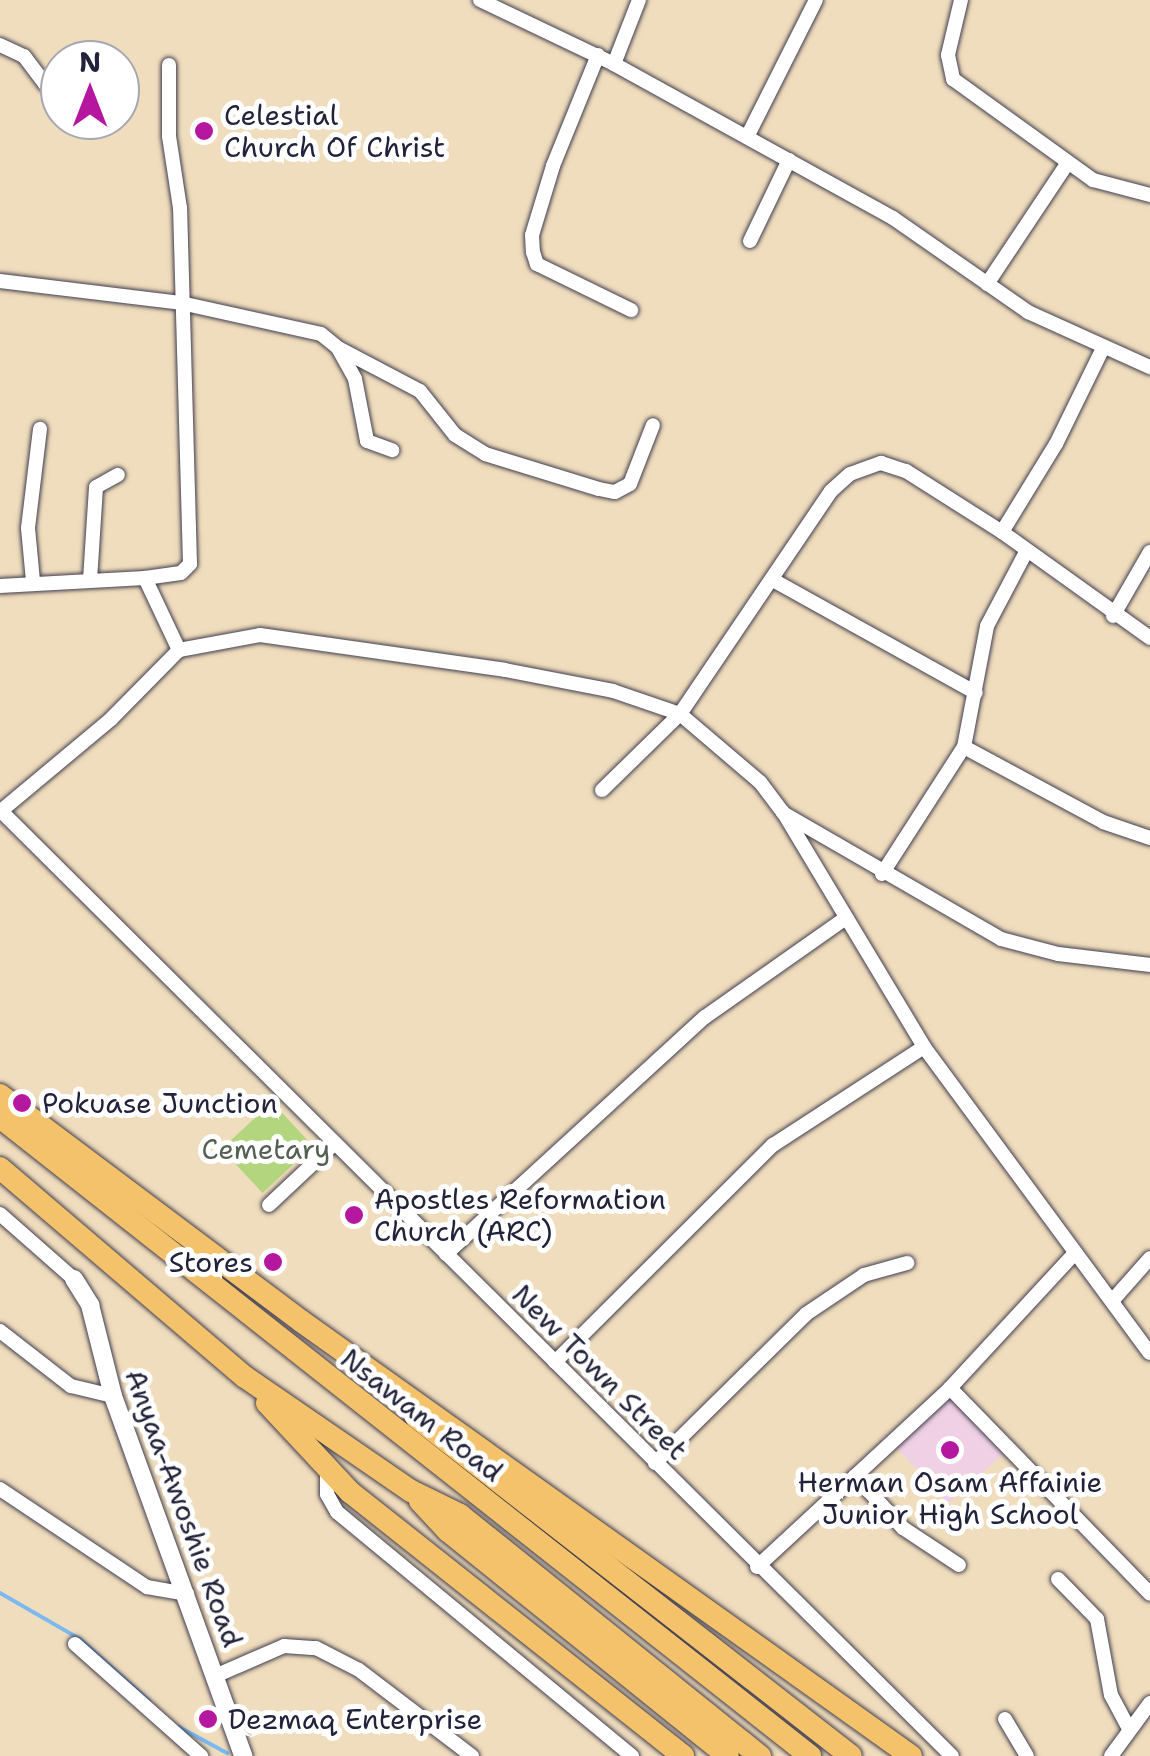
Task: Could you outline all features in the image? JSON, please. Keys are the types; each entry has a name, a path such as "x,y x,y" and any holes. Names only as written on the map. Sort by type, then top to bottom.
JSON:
{"highway":[{"path":"1,1099 301,1321 640,1557 911,1756"},
{"name":"Nsawam Road","path":"1,1099 810,1756"},
{"name":"Nsawam Road","path":"0,1168 245,1378 410,1491 460,1515 760,1756"},
{"path":"301,1321 493,1482 851,1756"},
{"path":"245,1378 327,1472 683,1756"},
{"path":"410,1491 448,1531 728,1756"}],"street":[{"path":"480,0 614,64 893,218 987,284 1102,350 1150,367"},
{"path":"614,64 639,0"},
{"path":"747,137 816,0"},
{"path":"961,0 948,55 952,79 1093,180 1150,195"},
{"path":"0,45 24,56 40,77"},
{"path":"598,56 554,166 532,235 533,252 537,264 632,310"},
{"path":"0,586 33,581 146,578 181,573 190,564 169,65"},
{"path":"750,242 789,160"},
{"path":"987,284 1067,164"},
{"path":"0,280 181,303 321,334 338,348 420,390 455,435 485,454 599,489 615,492 630,484 653,425"},
{"path":"338,348 359,390 367,441 392,450"},
{"path":"1002,532 1056,444 1102,350"},
{"path":"33,581 28,528 40,428"},
{"path":"602,790 680,714 832,491 850,474 881,462 1002,532 1112,616 1150,638"},
{"path":"90,580 96,487 118,475"},
{"path":"882,874 964,747 987,626 1026,552"},
{"path":"1112,616 1150,552"},
{"path":"146,578 180,650"},
{"path":"773,580 976,694"},
{"path":"0,811 111,720 180,650 275,635 559,680 680,714 760,782 783,812 842,920 924,1047 1150,1352"},
{"path":"964,747 1103,822 1150,838"},
{"name":"New Town Street","path":"0,811 757,1567 952,1756"},
{"path":"783,812 882,874 1002,940 1058,954 1150,965"},
{"path":"446,1254 705,1017 842,920"},
{"path":"555,1362 773,1145 924,1047"},
{"path":"269,1205 333,1145"},
{"path":"0,1214 74,1279"},
{"path":"757,1567 950,1388 1075,1252"},
{"path":"1112,1300 1150,1258"},
{"path":"655,1463 806,1314 864,1275 907,1263"},
{"name":"Anyaa-Awoshie Road","path":"74,1279 90,1305 113,1396 188,1594 243,1756"},
{"path":"0,1332 71,1386 113,1396"},
{"path":"950,1388 1150,1594"},
{"path":"327,1472 327,1494 337,1512 632,1756"},
{"path":"854,1476 903,1528 960,1565"},
{"path":"0,1489 147,1587 188,1594"},
{"path":"1058,1579 1097,1618 1111,1695 1129,1729"},
{"path":"74,1644 201,1756"},
{"path":"214,1676 284,1646 316,1648 359,1670 472,1756"},
{"path":"1111,1756 1150,1703"},
{"path":"1005,1718 1027,1756"}],"shaded area":[{"name":"Herman Osam Affainie Junior High School","path":"952,1395 1004,1453 948,1504 896,1446"}],"green space":[{"name":"Cemetary","path":"272,1102 313,1146 262,1193 222,1149"}],"waterway":[{"path":"0,1593 80,1639 149,1701"},
{"path":"179,1727 227,1753"}],"place":[{"name":"Celestial Church Of Christ","path":"204,131"},
{"name":"Pokuase Junction","path":"22,1103"},
{"name":"Apostles Reformation Church (ARC)","path":"354,1215"},
{"name":"Stores","path":"273,1262"},
{"name":"Herman Osam Affainie Junior High School","path":"950,1450"},
{"name":"Dezmaq Enterprise","path":"208,1719"}]}
